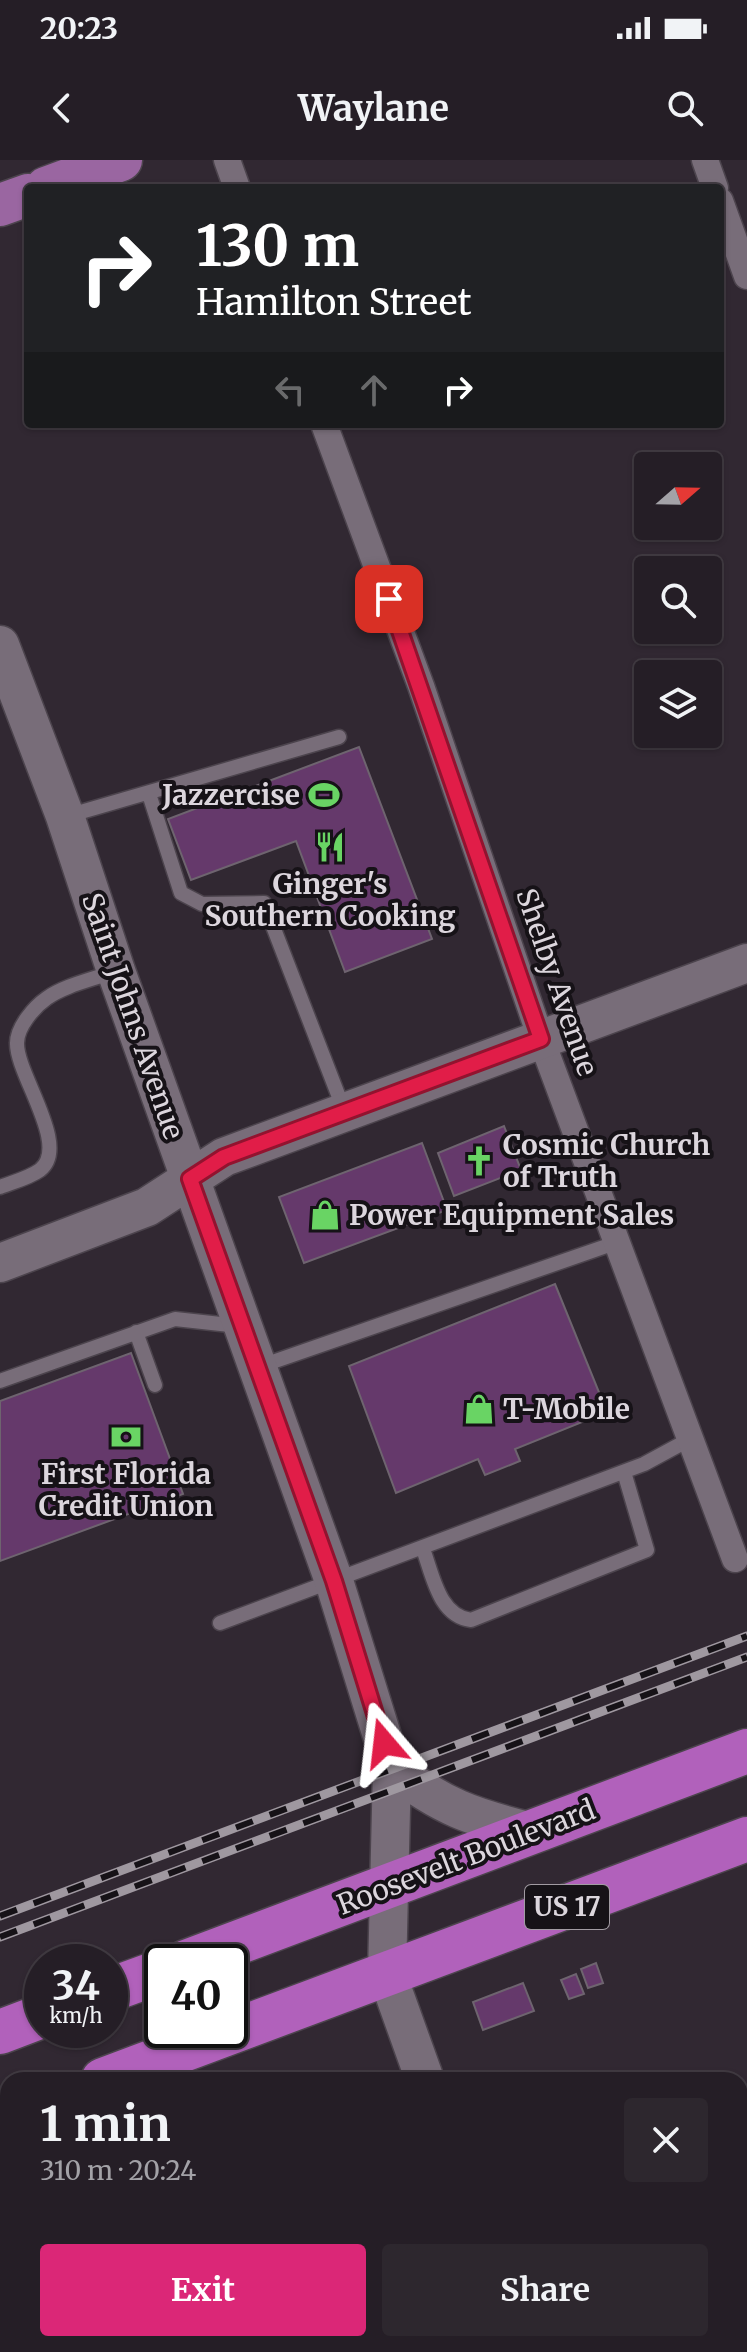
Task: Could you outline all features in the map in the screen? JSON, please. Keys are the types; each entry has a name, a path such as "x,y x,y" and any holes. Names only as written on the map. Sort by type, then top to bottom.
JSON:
{"highway":[{"name":"Roosevelt Boulevard","path":"234,1944 747,1751"},
{"name":"US 17","path":"132,2072 747,1839"},
{"path":"0,2032 24,2023"}],"main road":[{"path":"55,184 101,163"},
{"path":"0,205 24,196"}],"street":[{"path":"227,160 236,184"},
{"path":"705,160 714,184"},
{"path":"724,212 747,276"},
{"name":"Shelby Avenue","path":"325,428 421,686 541,1039 735,1559"},
{"name":"Saint Johns Avenue","path":"0,645 65,816 116,971 334,1581 392,1768 387,1974 422,2072"},
{"path":"0,1263 147,1207 224,1157 747,963"},
{"path":"392,1768 428,1795 470,1816 532,1832"}],"lane":[{"path":"65,816 339,737"},
{"path":"149,794 181,893 202,904 264,903 346,1113"},
{"path":"0,1187 42,1169 48,1159 48,1130 20,1063 16,1041 26,1019 48,997 116,971"},
{"path":"257,1367 618,1242"},
{"path":"0,1381 175,1319 243,1326"},
{"path":"136,1332 155,1385"},
{"path":"220,1623 624,1472 692,1438"},
{"path":"423,1549 445,1607 458,1618 471,1620 647,1550 624,1472"}],"building":[{"path":"359,747 432,939 345,972 296,841 191,880 168,819"},
{"name":"Cosmic Church of Truth","path":"504,1126 521,1170 454,1196 438,1153"},
{"path":"422,1143 447,1210 304,1263 279,1197"},
{"path":"555,1284 607,1412 515,1449 520,1461 485,1475 478,1459 396,1493 349,1366"},
{"path":"131,1353 183,1494 0,1561 0,1401"},
{"path":"596,1963 603,1983 588,1988 581,1969"},
{"path":"576,1974 584,1994 569,1999 561,1980"},
{"path":"523,1983 534,2011 483,2030 473,2002"}],"railway":[{"path":"0,1916 747,1636"},
{"path":"0,1937 747,1657"}],"place":[{"name":"Jazzercise","path":"324,795"},
{"name":"Ginger's Southern Cooking","path":"330,847"},
{"name":"Cosmic Church of Truth","path":"479,1161"},
{"name":"Power Equipment Sales","path":"325,1215"},
{"name":"T-Mobile","path":"479,1409"},
{"name":"First Florida Credit Union","path":"126,1437"}],"route":[{"path":"384,1743 334,1581 190,1179 224,1157 541,1039 389,599"}]}
